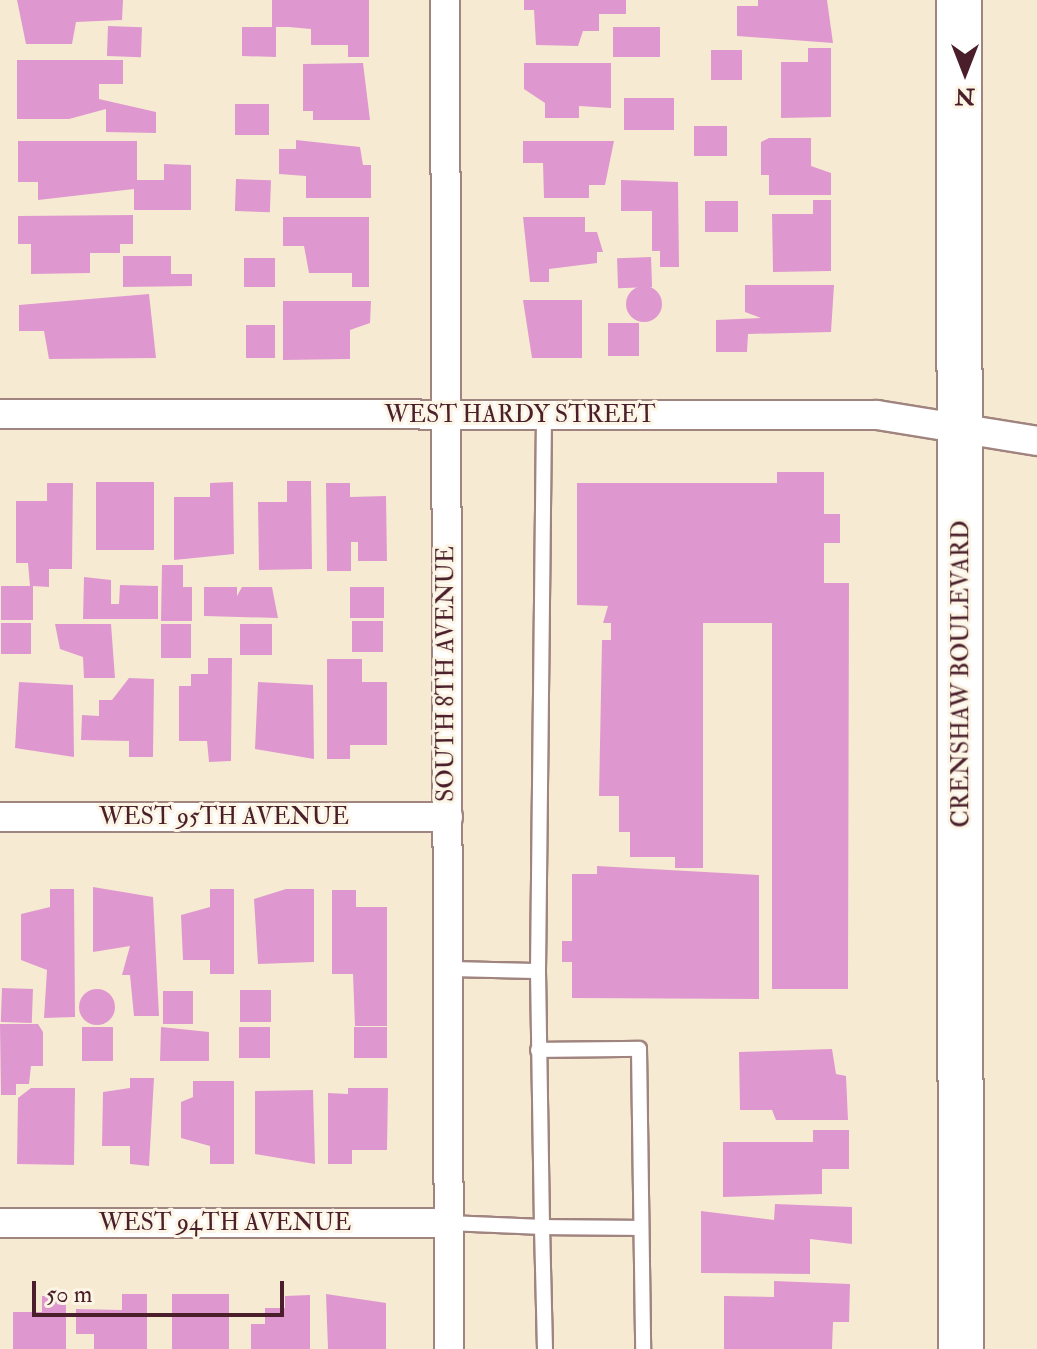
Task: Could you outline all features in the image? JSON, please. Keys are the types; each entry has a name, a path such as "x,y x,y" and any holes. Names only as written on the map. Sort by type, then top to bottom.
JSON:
{"main road":[{"name":"CRENSHAW BOULEVARD","path":"959,0 961,1349"}],"street":[{"name":"SOUTH 8TH AVENUE","path":"445,0 449,1349"},
{"name":"WEST HARDY STREET","path":"0,414 877,415 1037,441"},
{"name":"WEST 95TH AVENUE","path":"0,817 448,817"},
{"name":"WEST 94TH AVENUE","path":"0,1223 449,1223"}],"lane":[{"path":"544,416 538,1050 545,1349"},
{"path":"448,969 538,971"},
{"path":"538,1050 639,1049 643,1349"},
{"path":"449,1223 641,1228"}],"building":[{"path":"17,0 123,0 122,20 76,22 72,44 26,44"},
{"path":"272,0 369,0 369,57 348,57 348,45 311,45 311,29 289,27 276,27 276,57 242,56 242,27 272,27"},
{"path":"524,0 626,0 626,14 599,14 599,31 583,31 578,46 536,45 534,10 524,10"},
{"path":"758,0 827,0 833,43 737,36 737,6 758,6"},
{"path":"108,26 142,27 141,57 107,56"},
{"path":"613,27 660,27 660,57 613,57"},
{"path":"808,48 831,48 831,117 781,118 781,62 808,62"},
{"path":"711,50 742,50 742,80 711,80"},
{"path":"17,60 123,60 123,84 99,84 99,99 156,112 156,133 106,132 106,109 69,119 17,119"},
{"path":"363,63 370,120 313,120 313,111 303,111 303,64"},
{"path":"524,63 611,63 611,108 579,106 579,118 545,118 545,103 524,89"},
{"path":"624,98 674,98 674,130 624,130"},
{"path":"235,104 269,104 269,135 235,135"},
{"path":"694,126 727,126 727,156 694,156"},
{"path":"769,138 811,138 811,166 831,173 831,195 769,195 769,175 761,175 761,142"},
{"path":"296,140 360,147 363,165 371,165 371,198 306,198 306,176 279,174 279,149 296,149"},
{"path":"18,141 137,141 137,180 164,180 164,164 191,165 191,210 134,210 134,189 38,200 38,182 18,182"},
{"path":"523,141 614,141 605,185 589,185 589,198 544,198 543,163 523,163"},
{"path":"236,179 271,180 270,212 235,211"},
{"path":"621,180 678,182 679,267 660,267 660,251 652,251 652,211 621,211"},
{"path":"813,200 831,200 831,271 773,272 772,214 813,214"},
{"path":"705,201 738,201 738,232 705,232"},
{"path":"133,215 133,244 120,244 120,253 90,253 90,273 31,274 31,244 18,244 18,216"},
{"path":"283,217 369,217 369,287 352,287 352,273 309,273 304,246 283,246"},
{"path":"523,217 585,217 585,232 597,232 603,252 597,252 597,263 549,269 549,282 530,282"},
{"path":"123,256 171,256 171,274 192,274 192,286 123,287"},
{"path":"651,257 652,287 618,288 617,258"},
{"path":"244,258 275,258 275,287 244,287"},
{"path":"745,285 834,285 831,332 748,334 747,352 716,352 716,320 761,318 745,312"},
{"path":"644,286 657,291 662,304 657,317 644,322 631,317 626,304 631,291"},
{"path":"149,294 156,358 49,359 44,331 19,331 19,305"},
{"path":"523,300 582,300 582,358 532,358"},
{"path":"283,301 371,301 370,323 350,330 350,359 283,360"},
{"path":"608,323 639,323 639,356 608,356"},
{"path":"246,325 275,325 275,358 246,358"},
{"path":"777,472 824,472 824,514 840,514 840,543 824,543 824,583 849,583 848,989 772,989 772,623 703,623 703,868 675,868 675,857 630,857 630,832 619,832 619,796 599,796 602,640 611,640 611,623 603,623 608,606 577,605 577,483 777,483"},
{"path":"287,481 311,481 312,569 259,570 258,502 287,502"},
{"path":"96,482 154,482 154,550 96,550"},
{"path":"233,482 234,554 174,560 174,497 210,497 210,483"},
{"path":"47,483 73,483 72,569 49,569 49,587 33,586 33,620 1,620 1,586 30,586 28,563 16,563 16,501 47,501"},
{"path":"326,483 350,483 350,497 386,496 387,561 358,561 358,542 351,542 351,571 327,571"},
{"path":"162,565 183,565 183,587 192,587 192,621 161,621"},
{"path":"84,577 111,580 111,604 119,604 120,585 158,586 158,619 83,619"},
{"path":"204,587 237,587 237,596 242,587 272,587 278,618 204,616"},
{"path":"350,587 384,587 384,618 350,618"},
{"path":"352,621 383,621 383,652 352,652"},
{"path":"1,623 31,623 31,654 1,654"},
{"path":"55,624 111,624 115,678 84,678 83,657 60,649"},
{"path":"161,624 191,624 191,658 161,658"},
{"path":"240,624 272,624 272,655 240,655"},
{"path":"208,658 232,658 231,761 209,762 207,741 179,741 179,686 191,686 191,674 208,674"},
{"path":"327,659 362,659 362,682 387,682 387,745 350,745 350,759 327,759"},
{"path":"129,678 154,679 153,757 129,757 129,741 81,740 82,715 99,716 99,700 112,700"},
{"path":"19,682 73,685 74,757 15,748"},
{"path":"258,682 313,685 314,759 255,749"},
{"path":"597,866 759,875 759,999 572,998 572,962 562,962 562,941 572,941 572,874 597,874"},
{"path":"93,887 153,897 159,1016 134,1016 130,975 122,975 130,946 93,952"},
{"path":"50,889 74,889 75,1017 44,1018 47,970 21,960 21,914 50,907"},
{"path":"210,889 234,889 234,974 210,974 210,960 183,960 181,915 210,907"},
{"path":"286,889 314,889 314,962 258,964 254,899"},
{"path":"332,890 356,890 356,907 387,907 387,1026 355,1026 353,974 332,974"},
{"path":"2,988 33,989 32,1023 1,1022"},
{"path":"97,989 110,994 115,1007 110,1020 97,1025 84,1020 79,1007 84,994"},
{"path":"240,990 271,990 271,1022 240,1022"},
{"path":"163,991 193,991 193,1024 163,1024"},
{"path":"0,1024 38,1024 43,1032 43,1066 31,1066 29,1084 16,1084 16,1095 1,1095"},
{"path":"82,1027 113,1027 113,1061 82,1061"},
{"path":"161,1027 209,1032 209,1061 160,1061"},
{"path":"239,1027 270,1027 270,1058 239,1058"},
{"path":"354,1027 387,1027 387,1058 354,1058"},
{"path":"832,1049 836,1074 846,1076 848,1120 776,1120 772,1110 740,1110 739,1052"},
{"path":"130,1078 154,1078 149,1166 130,1164 130,1146 102,1146 103,1092 130,1088"},
{"path":"193,1081 234,1081 234,1164 210,1164 210,1146 181,1138 181,1102 193,1097"},
{"path":"31,1088 75,1088 74,1165 17,1164 18,1098"},
{"path":"348,1088 388,1088 387,1150 352,1150 352,1164 328,1164 328,1093 348,1094"},
{"path":"313,1090 315,1164 255,1154 255,1091"},
{"path":"813,1130 849,1130 849,1169 822,1169 822,1194 723,1197 723,1142 813,1142"},
{"path":"775,1204 852,1207 852,1244 810,1239 810,1274 701,1273 701,1211 774,1220"},
{"path":"774,1281 850,1284 849,1322 833,1322 832,1349 724,1349 724,1296 774,1297"},
{"path":"122,1294 147,1294 147,1349 94,1349 94,1334 76,1334 76,1309 122,1310"},
{"path":"172,1294 229,1294 229,1349 172,1349"},
{"path":"326,1294 386,1303 386,1349 328,1349"},
{"path":"66,1295 66,1349 13,1349 13,1312 42,1312 42,1296"},
{"path":"310,1295 310,1349 251,1349 251,1324 265,1324 265,1308 285,1308 285,1296"}]}
